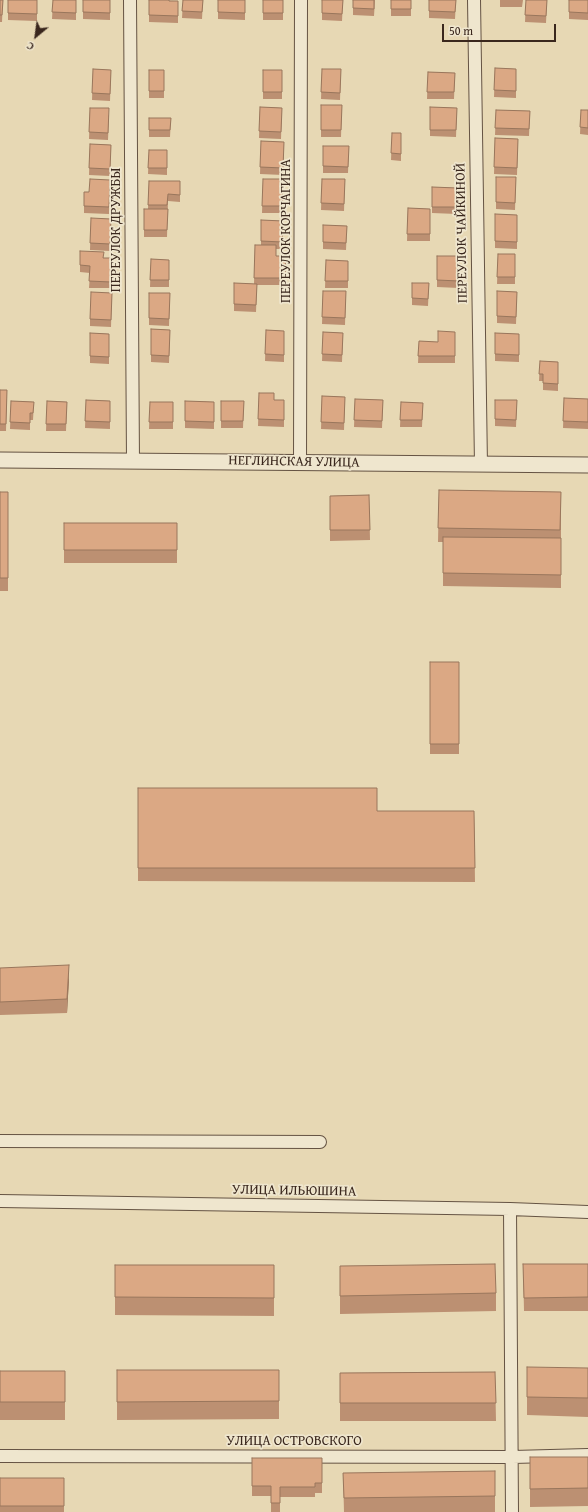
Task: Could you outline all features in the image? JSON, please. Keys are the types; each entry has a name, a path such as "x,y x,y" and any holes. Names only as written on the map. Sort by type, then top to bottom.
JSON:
{"street":[{"name":"ПЕРЕУЛОК ДРУЖБЫ","path":"130,0 133,461"},
{"name":"ПЕРЕУЛОК КОРЧАГИНА","path":"300,462 301,0"},
{"name":"ПЕРЕУЛОК ЧАЙКИНОЙ","path":"474,0 481,465"},
{"name":"НЕГЛИНСКАЯ УЛИЦА","path":"0,460 588,465"},
{"path":"0,1141 320,1142"},
{"name":"УЛИЦА ИЛЬЮШИНА","path":"0,1201 510,1209 588,1212"},
{"path":"510,1209 513,1457 512,1512"},
{"name":"УЛИЦА ОСТРОВСКОГО","path":"0,1456 513,1457 588,1454"}],"building":[{"path":"0,0 3,0 2,15 0,15"},
{"path":"8,0 37,0 37,14 8,13"},
{"path":"53,0 76,0 76,13 52,12"},
{"path":"83,0 110,0 110,13 83,12"},
{"path":"149,0 178,1 178,16 149,15"},
{"path":"183,0 203,0 202,12 182,11"},
{"path":"218,0 245,0 245,13 218,12"},
{"path":"263,0 283,0 283,13 263,13"},
{"path":"322,0 343,0 342,14 322,13"},
{"path":"353,0 374,0 374,9 353,8"},
{"path":"391,0 411,0 411,9 391,9"},
{"path":"429,0 456,0 455,12 429,11"},
{"path":"526,0 547,0 546,16 525,15"},
{"path":"569,0 588,0 588,13 569,12"},
{"path":"495,68 516,69 516,91 494,90"},
{"path":"93,69 111,70 110,94 92,93"},
{"path":"322,69 341,69 340,93 321,92"},
{"path":"149,70 164,70 164,91 149,91"},
{"path":"263,70 282,70 282,92 263,92"},
{"path":"428,72 455,73 454,92 427,92"},
{"path":"321,105 342,105 341,130 321,130"},
{"path":"260,107 282,108 281,132 259,131"},
{"path":"430,107 457,108 456,130 430,130"},
{"path":"90,108 109,108 108,133 89,132"},
{"path":"496,110 530,111 529,129 495,128"},
{"path":"581,110 588,110 588,128 580,127"},
{"path":"149,118 171,118 170,130 149,130"},
{"path":"392,133 401,133 401,154 391,153"},
{"path":"495,138 518,139 517,168 494,167"},
{"path":"261,141 284,142 283,168 260,167"},
{"path":"90,144 111,145 110,169 89,168"},
{"path":"323,146 349,146 348,167 323,166"},
{"path":"149,150 167,150 167,168 148,168"},
{"path":"496,177 516,177 515,203 496,202"},
{"path":"90,179 110,180 109,207 84,206 84,192 89,192"},
{"path":"263,179 283,179 282,206 262,206"},
{"path":"322,179 345,179 344,204 321,203"},
{"path":"149,181 180,181 180,195 168,194 167,205 148,205"},
{"path":"432,187 457,188 457,207 432,207"},
{"path":"408,208 430,209 430,234 407,234"},
{"path":"144,209 168,209 167,230 144,230"},
{"path":"495,214 517,215 517,242 495,241"},
{"path":"91,218 111,219 110,244 90,243"},
{"path":"261,220 283,221 282,242 261,241"},
{"path":"323,225 347,226 346,243 323,242"},
{"path":"255,245 276,245 276,256 286,256 285,278 254,278"},
{"path":"80,251 104,252 103,258 112,258 111,282 89,281 90,266 80,265"},
{"path":"498,254 515,254 515,277 497,277"},
{"path":"437,256 459,256 459,281 437,280"},
{"path":"151,259 169,260 169,280 150,280"},
{"path":"326,260 348,261 348,281 325,281"},
{"path":"234,283 257,284 256,305 234,304"},
{"path":"412,283 429,283 428,299 412,298"},
{"path":"323,291 346,291 345,318 322,317"},
{"path":"497,291 517,292 516,317 497,316"},
{"path":"91,292 112,293 111,320 90,319"},
{"path":"149,293 170,293 169,319 149,318"},
{"path":"151,329 170,330 169,356 151,355"},
{"path":"266,330 284,331 284,355 265,354"},
{"path":"438,331 455,332 455,356 418,356 419,341 438,342"},
{"path":"323,332 343,333 342,355 322,354"},
{"path":"90,333 109,334 109,357 90,356"},
{"path":"495,333 519,334 519,355 495,354"},
{"path":"540,361 558,362 558,384 543,383 543,374 539,374"},
{"path":"0,390 7,390 6,424 0,424"},
{"path":"259,393 274,393 274,400 284,400 284,420 258,419"},
{"path":"322,396 345,397 344,423 321,422"},
{"path":"564,398 588,399 588,422 563,421"},
{"path":"355,399 383,400 382,421 354,420"},
{"path":"86,400 110,401 110,422 85,421"},
{"path":"495,400 517,400 516,420 495,419"},
{"path":"11,401 34,402 33,413 30,413 30,423 10,422"},
{"path":"47,401 67,402 66,424 46,424"},
{"path":"185,401 214,402 214,422 185,421"},
{"path":"221,401 244,401 243,421 221,421"},
{"path":"150,402 173,402 173,422 149,422"},
{"path":"401,402 423,403 422,420 400,420"},
{"path":"439,490 561,492 560,530 438,528"},
{"path":"0,492 8,492 8,578 0,578"},
{"path":"369,495 370,530 330,530 330,496"},
{"path":"64,523 177,523 177,550 64,550"},
{"path":"443,537 561,538 561,575 443,573"},
{"path":"430,662 459,662 459,744 430,744"},
{"path":"138,788 377,788 377,811 474,811 475,868 138,868"},
{"path":"69,965 67,999 0,1002 0,968"},
{"path":"495,1264 496,1293 340,1296 340,1266"},
{"path":"523,1264 588,1264 588,1297 524,1298"},
{"path":"115,1265 274,1265 274,1298 115,1297"},
{"path":"527,1367 588,1368 588,1398 527,1397"},
{"path":"117,1370 279,1370 279,1401 117,1402"},
{"path":"0,1371 65,1371 65,1402 0,1402"},
{"path":"495,1372 496,1403 340,1403 340,1373"},
{"path":"530,1457 588,1457 588,1488 530,1489"},
{"path":"252,1458 322,1458 322,1483 315,1483 315,1487 280,1487 280,1503 271,1503 271,1486 252,1486"},
{"path":"495,1471 495,1496 344,1498 343,1473"},
{"path":"0,1478 64,1478 64,1506 0,1506"}]}
